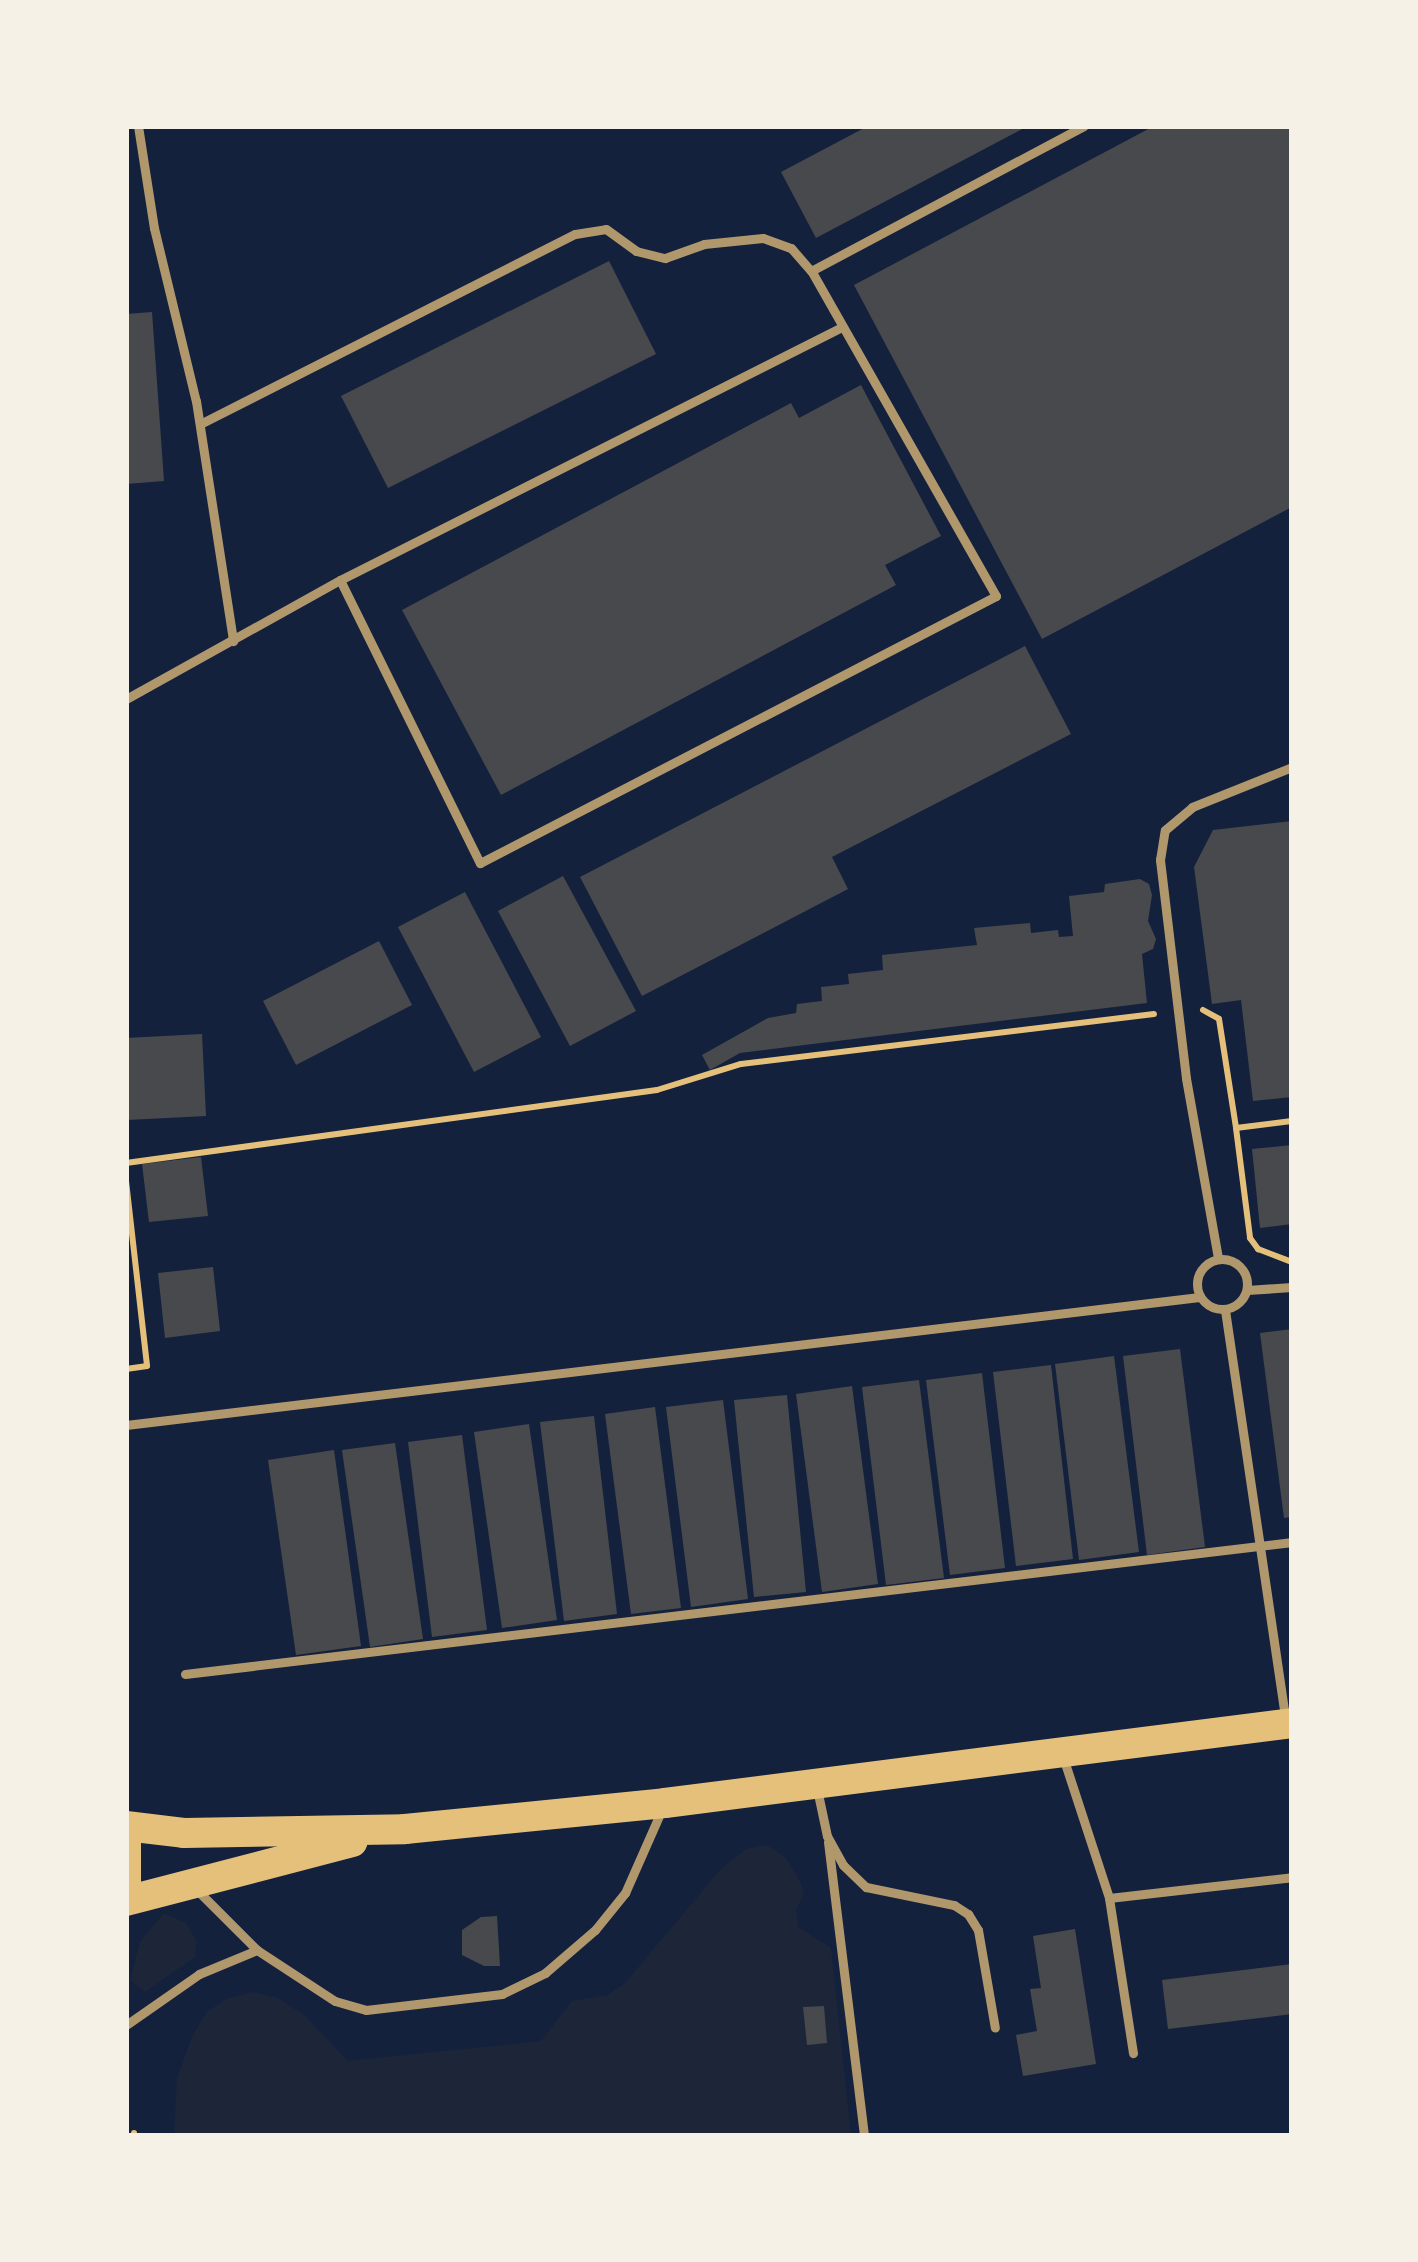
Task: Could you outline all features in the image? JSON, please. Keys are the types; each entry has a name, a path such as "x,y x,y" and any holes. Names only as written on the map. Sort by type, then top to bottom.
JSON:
{"main road":[{"path":"126,1826 184,1833 405,1829 816,1784 1289,1724"},
{"path":"126,1901 405,1829"},
{"path":"126,1841 126,1886"}],"lane":[{"path":"138,126 154,228 200,424 233,641"},
{"path":"812,271 1084,126"},
{"path":"200,424 575,234 606,229 637,251 664,258 704,244 764,238 791,248 812,271 996,596 480,863 340,580"},
{"path":"126,699 340,580 842,327"},
{"path":"1218,1258 1178,1012 1160,860 1165,830 1192,807 1292,767"},
{"path":"1218,1258 1241,1267 1247,1290"},
{"path":"1199,1297 1198,1273 1218,1258"},
{"path":"126,1425 1199,1297 1225,1310 1235,1306 1247,1290 1292,1287"},
{"path":"1225,1310 1289,1724"},
{"path":"185,1674 1292,1542"},
{"path":"1061,1752 1108,1898 1133,2053"},
{"path":"816,1784 827,1836 864,2136"},
{"path":"190,1883 257,1950 299,1982 366,2010 502,1994 545,1973 595,1930 625,1893 664,1802"},
{"path":"827,1836 843,1865 866,1887 954,1906 968,1914 978,1930 995,2028"},
{"path":"1108,1898 1292,1877"},
{"path":"126,2025 199,1974 257,1950"}],"path":[{"path":"126,1162 657,1090 741,1064 1200,1009 1219,1019 1250,1238 1258,1249 1292,1262"},
{"path":"1236,1128 1292,1121"},
{"path":"126,1181 147,1366 126,1369"}],"shaded area":[{"path":"767,1845 785,1857 800,1881 804,1893 796,1910 798,1927 831,1948 851,2136 174,2136 177,2079 191,2039 206,2013 226,1999 253,1992 278,1998 304,2015 348,2061 541,2041 572,2001 608,1995 625,1983 720,1870 746,1849"},
{"path":"164,1913 186,1923 196,1940 195,1957 145,1992 130,1980 140,1942"}],"building":[{"path":"868,126 1028,126 816,238 781,172"},
{"path":"1154,126 1292,126 1292,507 1042,639 854,285"},
{"path":"609,261 656,354 388,488 341,396"},
{"path":"152,312 164,481 126,484 126,314"},
{"path":"861,385 941,536 885,565 896,585 501,795 402,610 791,403 799,418"},
{"path":"1025,646 1071,734 832,857 848,889 642,996 580,877"},
{"path":"1292,821 1292,1097 1253,1101 1241,1000 1212,1004 1194,867 1213,830"},
{"path":"563,876 636,1011 570,1046 498,911"},
{"path":"1140,879 1149,884 1152,895 1148,921 1156,939 1153,949 1142,954 1147,1003 740,1053 710,1070 702,1055 768,1018 796,1013 797,1004 822,1001 821,987 849,984 848,974 883,970 882,955 977,945 974,928 1030,923 1031,933 1058,930 1059,937 1073,936 1069,896 1104,892 1105,884"},
{"path":"465,892 541,1037 474,1072 398,927"},
{"path":"379,941 412,1005 296,1065 263,1001"},
{"path":"202,1034 206,1116 127,1120 126,1038"},
{"path":"1292,1145 1292,1224 1260,1228 1252,1149"},
{"path":"201,1157 208,1216 149,1222 142,1164"},
{"path":"213,1267 220,1331 165,1338 158,1273"},
{"path":"1292,1329 1292,1517 1284,1518 1260,1333"},
{"path":"1180,1349 1205,1547 1147,1555 1123,1356"},
{"path":"1114,1356 1139,1552 1079,1560 1055,1364"},
{"path":"1051,1365 1073,1559 1016,1566 993,1372"},
{"path":"982,1373 1005,1568 950,1575 926,1380"},
{"path":"919,1380 944,1578 886,1585 862,1387"},
{"path":"852,1386 878,1584 822,1592 796,1394"},
{"path":"787,1395 806,1592 754,1597 734,1400"},
{"path":"723,1400 748,1599 691,1607 666,1407"},
{"path":"655,1407 681,1608 631,1614 605,1414"},
{"path":"594,1416 617,1614 564,1621 540,1422"},
{"path":"529,1424 557,1620 502,1628 474,1432"},
{"path":"462,1435 487,1630 432,1637 408,1442"},
{"path":"395,1443 423,1639 370,1647 342,1450"},
{"path":"334,1450 361,1646 296,1655 268,1460"},
{"path":"497,1916 500,1966 484,1966 462,1955 462,1930 481,1917"},
{"path":"1075,1929 1096,2064 1023,2076 1016,2035 1037,2031 1030,1989 1041,1988 1033,1936"},
{"path":"1292,1964 1292,2014 1168,2029 1162,1980"},
{"path":"824,2006 827,2043 807,2045 803,2007"}]}
